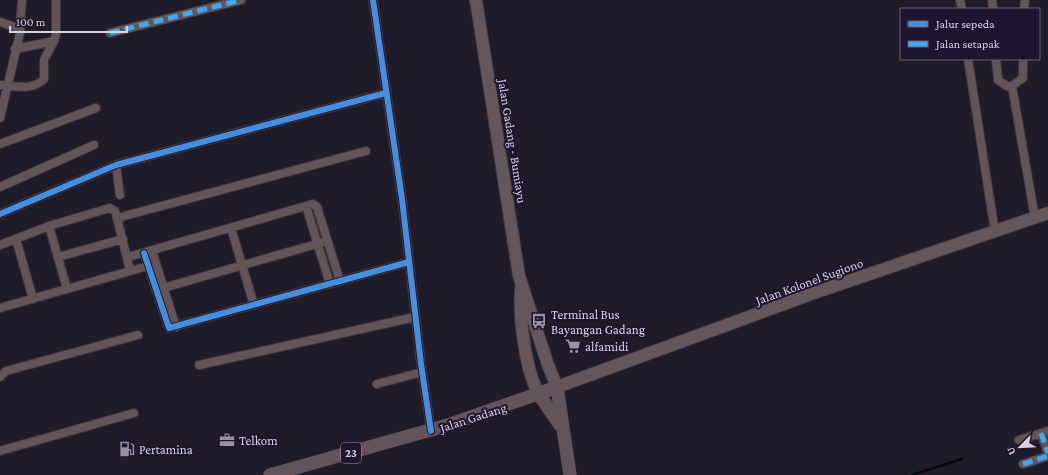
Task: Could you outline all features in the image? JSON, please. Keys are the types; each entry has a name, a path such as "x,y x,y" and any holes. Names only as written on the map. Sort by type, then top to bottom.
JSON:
{"highway":[{"name":"Jalan Gadang","path":"270,475 431,431 556,387"},
{"path":"556,387 570,475"},
{"path":"538,393 562,429"}],"main road":[{"name":"Jalan Gadang - Bumiayu","path":"476,0 522,286 556,387"},
{"name":"Jalan Kolonel Sugiono","path":"580,378 814,293 1048,213"},
{"name":"Jalan Gadang - Bumiayu","path":"522,286 520,311 528,360 533,382 538,393"},
{"name":"Jalan Gadang","path":"556,387 580,378"}],"street":[{"path":"0,118 4,85 20,30 22,0"},
{"path":"4,85 31,87 38,85 44,80 44,60 56,34 56,0"},
{"path":"110,33 241,0"},
{"path":"373,0 402,199 415,316 431,431"},
{"path":"0,22 16,26 20,30"},
{"path":"15,49 54,41"},
{"path":"968,60 995,232"},
{"path":"996,60 998,80 1002,84 1012,86 1023,78 1023,60"},
{"path":"1012,86 1035,218"},
{"path":"0,214 116,165 386,93"},
{"path":"0,144 96,108"},
{"path":"0,187 94,145"},
{"path":"117,218 366,151"},
{"path":"116,165 120,195"},
{"path":"128,257 313,204 317,207 340,281"},
{"path":"306,206 330,284"},
{"path":"0,245 50,226 110,208 115,211 128,257 130,270"},
{"path":"50,226 67,289"},
{"path":"231,228 254,305"},
{"path":"16,238 33,299"},
{"path":"58,257 123,238"},
{"path":"160,289 327,241"},
{"path":"148,252 160,289 167,327 176,327 409,262"},
{"path":"148,252 148,266 160,289"},
{"path":"0,308 148,266"},
{"path":"199,365 415,316"},
{"path":"0,377 6,370 138,335"},
{"path":"377,384 422,372"},
{"path":"0,451 134,414"},
{"path":"1019,440 1044,432 1048,455 1023,464"}],"waterway":[{"path":"912,475 962,459"}],"marked path":[{"path":"110,33 241,0"},
{"path":"1041,433 1048,453"},
{"path":"1023,464 1048,456"}],"cycle path":[{"path":"373,0 402,199 421,364 431,431"},
{"path":"0,214 116,165 386,93"},
{"path":"144,253 169,328 409,262"}],"place":[{"name":"Terminal Bus Bayangan Gadang","path":"539,321"},
{"name":"alfamidi","path":"573,346"},
{"name":"Telkom","path":"227,440"},
{"name":"Pertamina","path":"127,449"}]}
